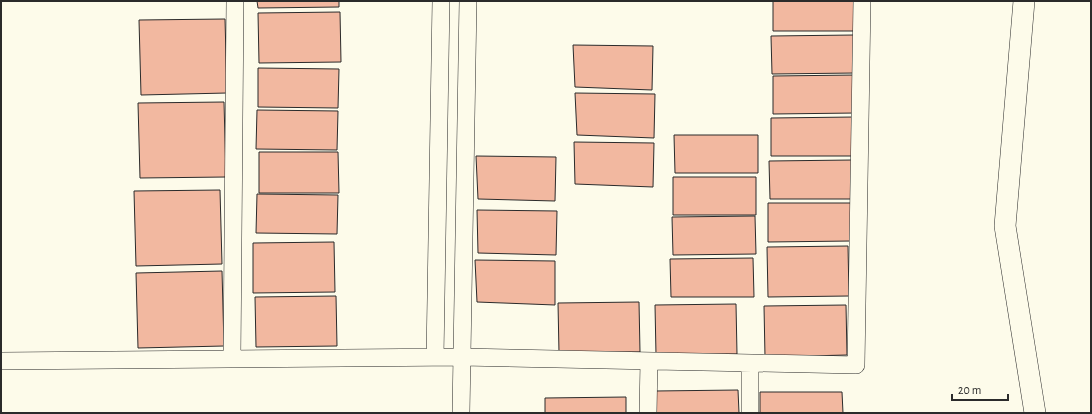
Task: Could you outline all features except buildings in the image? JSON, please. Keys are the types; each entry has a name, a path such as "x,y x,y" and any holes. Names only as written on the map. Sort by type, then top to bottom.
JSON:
{"street":[{"path":"232,358 234,1"},
{"path":"435,357 441,1"},
{"path":"461,413 468,1"},
{"path":"1,360 462,357 856,365 862,1"},
{"path":"1024,1 1005,226 1035,413"},
{"path":"648,413 649,361"},
{"path":"750,363 750,413"}]}
